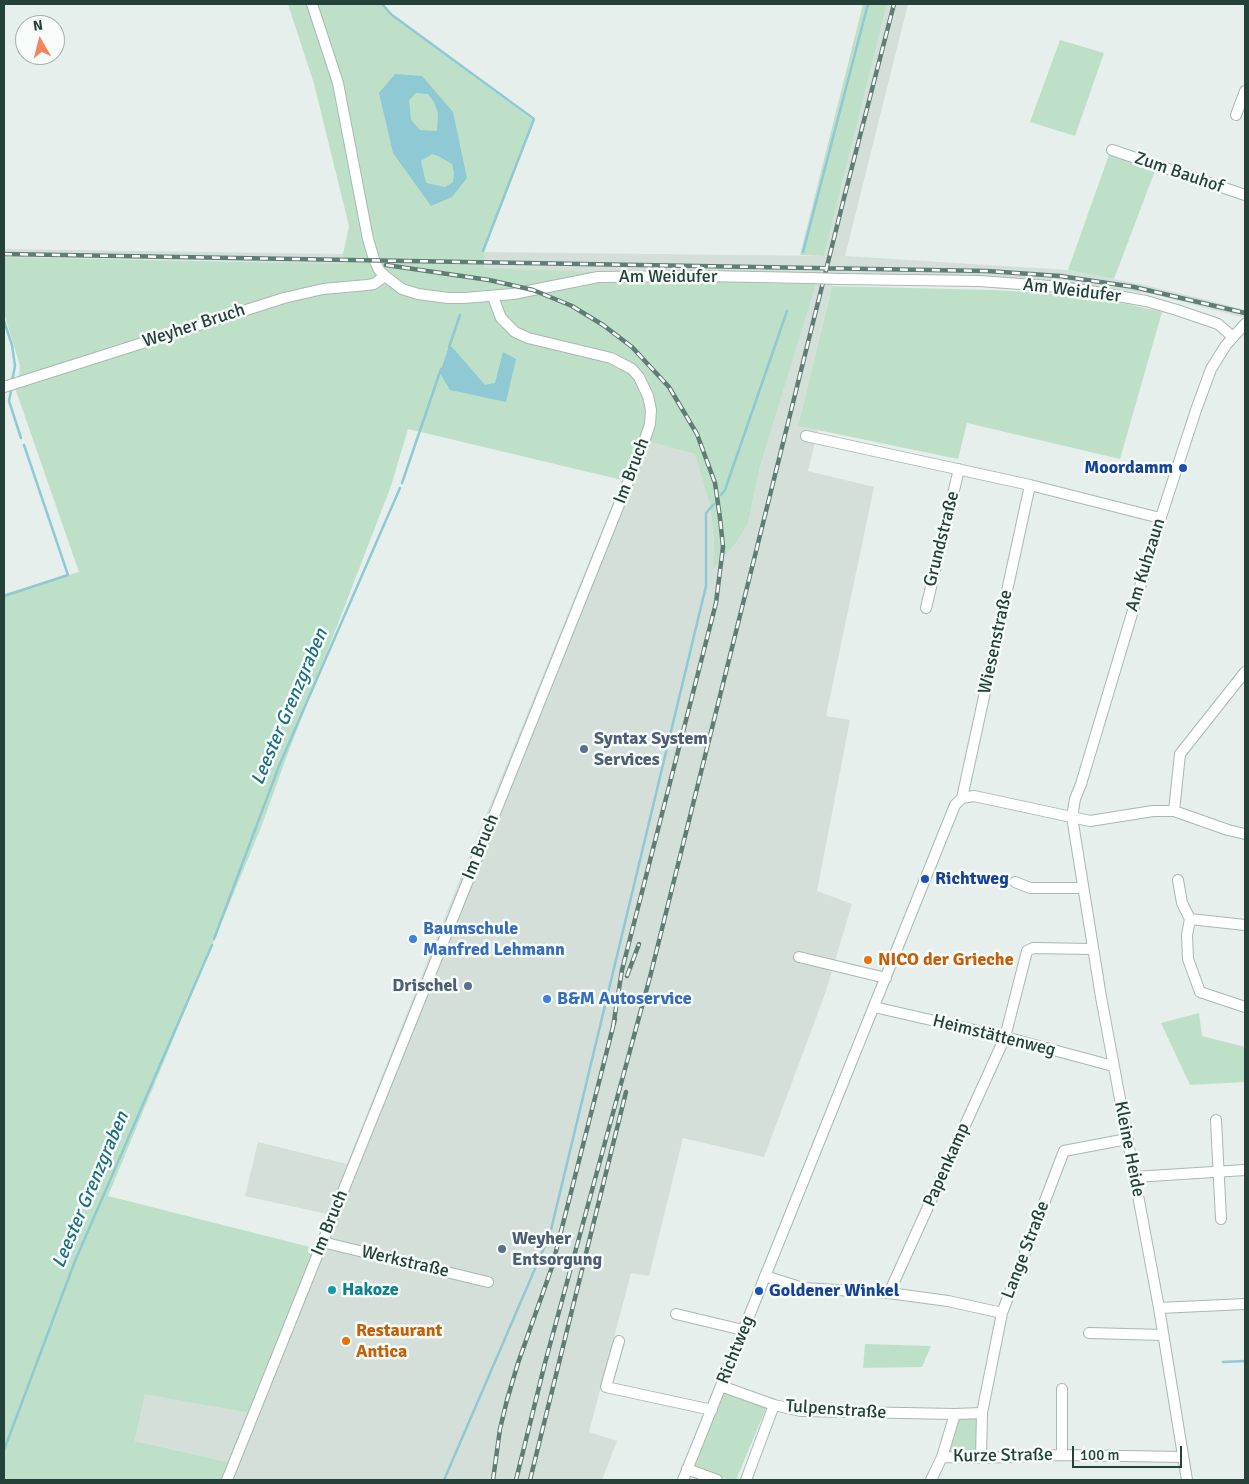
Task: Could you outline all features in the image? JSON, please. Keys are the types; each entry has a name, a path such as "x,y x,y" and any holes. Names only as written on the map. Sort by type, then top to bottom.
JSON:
{"street":[{"name":"Am Weidufer","path":"312,4 338,82 368,239 374,259 379,270 402,289 418,294 448,298 493,297 598,277 979,281 1084,290 1146,301 1218,324 1233,337"},
{"path":"1236,115 1245,91"},
{"name":"Zum Bauhof","path":"1112,150 1245,195"},
{"name":"Weyher Bruch","path":"4,387 284,298 323,289 374,284 385,276"},
{"name":"Im Bruch","path":"227,1480 650,424 651,410 648,396 639,377 632,369 612,358 528,338 515,332 501,318 493,297"},
{"name":"Am Kuhzaun","path":"1072,817 1075,799 1160,518 1196,410 1211,369 1233,337 1245,324"},
{"path":"806,436 1030,485 1160,518"},
{"name":"Grundstraße","path":"926,608 959,469"},
{"name":"Wiesenstraße","path":"962,798 1030,485"},
{"path":"1174,811 1180,754 1245,672"},
{"path":"962,798 974,796 1090,821 1153,811 1174,811 1245,834"},
{"name":"Richtweg","path":"683,1480 955,805 962,798"},
{"name":"Kleine Heide","path":"1072,817 1092,950 1159,1308 1187,1480"},
{"path":"1178,880 1182,903 1190,918 1187,935 1188,959 1200,992 1245,1007"},
{"path":"1015,882 1030,888 1082,888"},
{"path":"1190,918 1245,924"},
{"name":"Papenkamp","path":"889,1294 1005,1037 1027,951 1033,948 1092,950"},
{"path":"799,957 886,978"},
{"name":"Heimstättenweg","path":"874,1007 1005,1037 1113,1066"},
{"path":"1216,1120 1221,1219"},
{"name":"Lange Straße","path":"981,1458 982,1413 1002,1313 1064,1151 1127,1139"},
{"path":"1134,1177 1245,1170"},
{"name":"Werkstraße","path":"322,1242 488,1282"},
{"path":"765,1276 803,1288 889,1294 948,1301 1002,1313"},
{"path":"1159,1308 1245,1304"},
{"path":"676,1314 743,1330"},
{"path":"1089,1333 1163,1335"},
{"path":"619,1340 606,1387 712,1410"},
{"name":"Tulpenstraße","path":"721,1386 774,1405 801,1411 955,1414"},
{"path":"1062,1389 1062,1455"},
{"path":"746,1480 774,1405"},
{"path":"931,1480 942,1456 955,1414 982,1413"},
{"name":"Kurze Straße","path":"942,1456 981,1458 1062,1455 1183,1457"},
{"path":"688,1469 717,1480"}],"shaded area":[{"path":"887,4 908,4 845,256 1068,270 1144,285 1245,310 1245,318 1153,294 1075,285 988,277 835,273 798,426 818,430 808,471 874,487 826,716 850,720 817,891 852,904 825,994 764,1157 683,1138 649,1276 631,1273 589,1432 617,1441 602,1480 221,1480 228,1462 135,1441 145,1393 251,1413 327,1214 245,1196 258,1142 347,1164 462,874 639,439 696,454 710,505 714,541 712,571 720,562 718,520 711,483 692,432 667,390 632,351 608,332 548,298 517,288 489,282 444,277 380,266 198,260 4,257 4,249 343,254 484,252 824,256","holes":["427,267 604,272 819,273 760,467 748,524 727,553 724,518 717,481 698,430 673,387 655,363 612,324 558,296 518,282"]}],"green space":[{"path":"288,4 381,4 391,15 534,121 484,252 484,268 604,272 755,272 756,283 816,284 760,467 748,524 736,543 712,571 714,541 710,505 695,454 639,439 622,480 408,429 391,486 262,825 108,1196 314,1248 250,1413 145,1394 135,1441 228,1462 221,1480 4,1480 4,594 79,572 15,388 218,325 216,319 19,376 20,366 4,313 4,257 345,264 343,254 349,226 314,84"},
{"path":"863,4 887,4 824,256 800,255"},
{"path":"1060,40 1104,53 1075,136 1030,122"},
{"path":"1110,152 1156,168 1114,279 1068,270"},
{"path":"832,286 1047,293 1118,302 1162,312 1120,459 967,423 958,459 798,426"},
{"path":"1199,1013 1202,1036 1245,1047 1245,1082 1190,1085 1161,1023"},
{"path":"865,1344 931,1346 922,1367 863,1368"},
{"path":"725,1389 767,1406 736,1480 729,1480 694,1467"},
{"path":"981,1414 980,1457 943,1455 956,1415"}],"water":[{"path":"395,74 422,76 453,112 467,178 452,197 431,206 393,153 379,93","holes":["416,93 428,94 434,102 438,113 437,131 420,130 411,120 409,100","432,154 452,164 453,182 445,187 426,183 421,161"]},
{"path":"449,346 452,347 485,385 495,383 503,352 516,359 506,402 450,390 440,373"}],"waterway":[{"name":"Leester Grenzgraben","path":"382,4 392,15 534,119 483,251"},
{"path":"803,252 868,4"},
{"path":"721,495 725,490 787,311"},
{"name":"Leester Grenzgraben","path":"449,347 460,315"},
{"path":"4,321 12,345 15,366 12,381"},
{"name":"Leester Grenzgraben","path":"402,483 441,369"},
{"path":"11,391 9,401 21,438"},
{"path":"4,596 68,575 24,445"},
{"name":"Leester Grenzgraben","path":"214,939 279,766 400,488"},
{"path":"444,1480 550,1234 706,586 706,513 714,504"},
{"name":"Leester Grenzgraben","path":"4,1450 75,1261 212,945"},
{"path":"1223,1362 1245,1361"}],"railway":[{"path":"516,1480 545,1363 650,977 894,4"},
{"path":"4,254 987,271 1060,276 1134,287 1245,313"},
{"path":"386,265 489,280 533,290 572,306 603,325 632,347 669,387 697,434 715,483 723,547 716,603 622,970 613,1027"},
{"path":"627,976 639,944"},
{"path":"493,1480 500,1429 507,1400 552,1267 615,1019"},
{"path":"530,1480 626,1092"}],"place":[{"name":"Moordamm","path":"1183,468"},
{"name":"Syntax System Services","path":"584,749"},
{"name":"Richtweg","path":"925,879"},
{"name":"Baumschule Manfred Lehmann","path":"413,939"},
{"name":"NICO der Grieche","path":"868,960"},
{"name":"Drischel","path":"468,986"},
{"name":"B&M Autoservice","path":"547,999"},
{"name":"Weyher Entsorgung","path":"502,1249"},
{"name":"Hakoze","path":"332,1290"},
{"name":"Goldener Winkel","path":"759,1291"},
{"name":"Restaurant Antica","path":"346,1341"}]}
